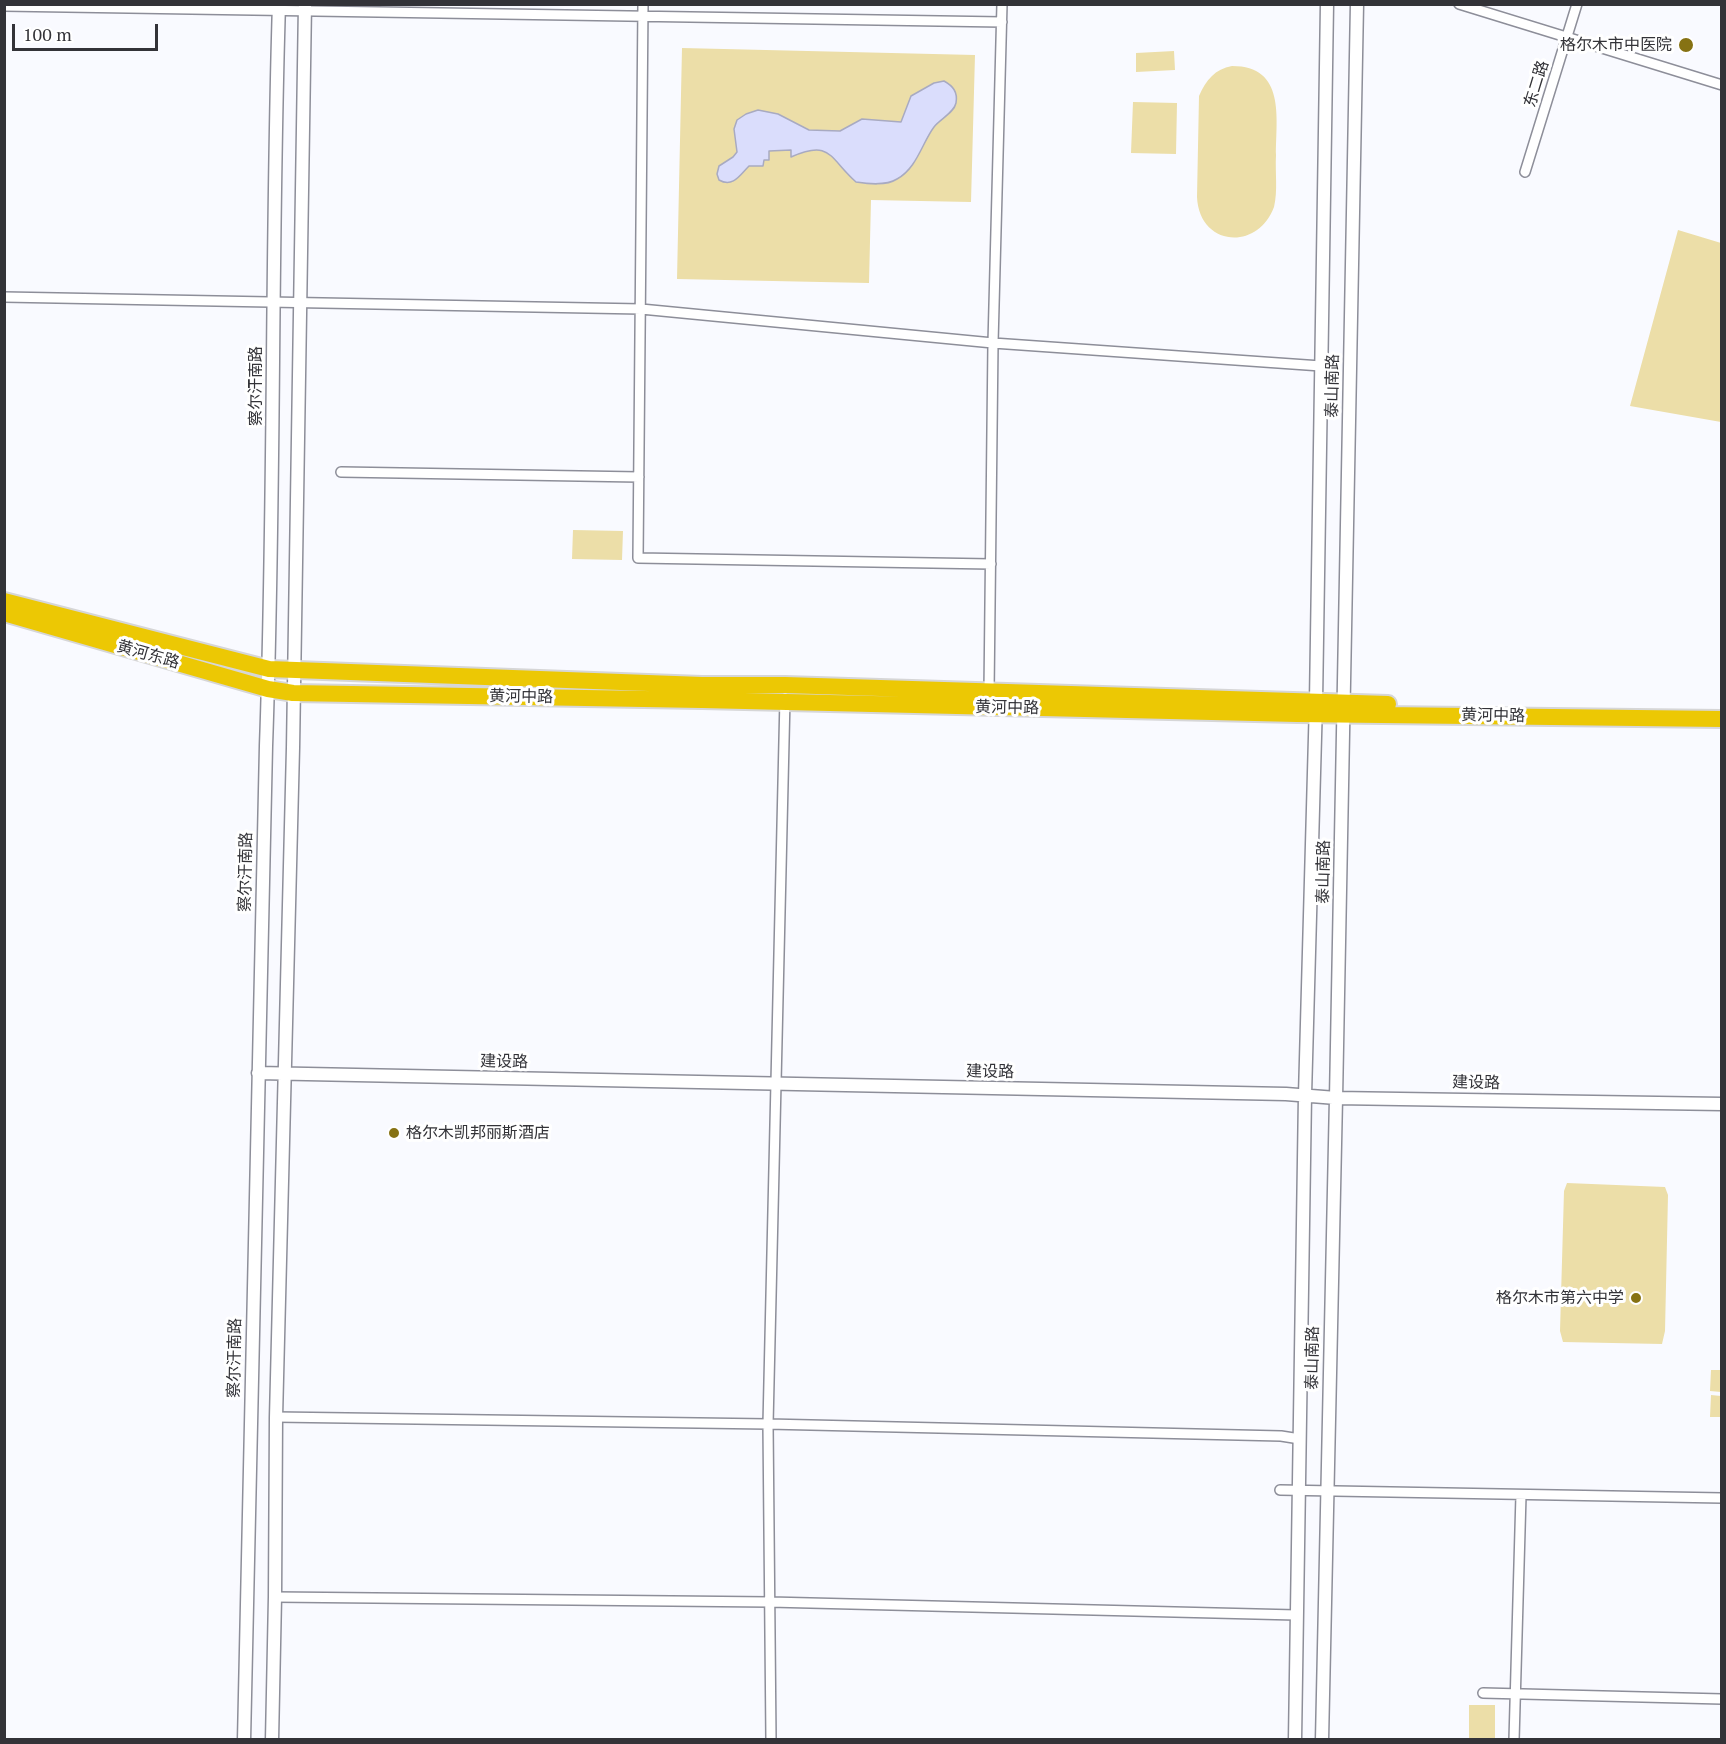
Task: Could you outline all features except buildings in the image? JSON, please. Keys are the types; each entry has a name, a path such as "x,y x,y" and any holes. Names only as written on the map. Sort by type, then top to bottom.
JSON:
{"highway":[{"name":"黄河东路","path":"4,601 269,669 293,669"},
{"name":"黄河东路","path":"4,613 268,689 293,693"},
{"name":"黄河中路","path":"293,669 702,685 786,685 989,692 1316,708"},
{"name":"黄河中路","path":"293,693 785,703 1722,711"},
{"name":"黄河中路","path":"1344,708 1722,719"}],"street":[{"path":"522,4 522,15"},
{"path":"643,4 638,558 991,564"},
{"path":"989,692 993,343 1002,4"},
{"name":"泰山南路","path":"1295,1740 1305,1095 1316,708 1327,4"},
{"name":"泰山南路","path":"1322,1740 1357,4"},
{"path":"1459,4 1722,85"},
{"name":"东二路","path":"1525,172 1577,4"},
{"path":"4,6 305,8 522,15 1002,22"},
{"name":"察尔汗南路","path":"244,1740 271,595 273,302 279,8"},
{"path":"272,1740 276,1417 293,693 305,8"},
{"path":"4,297 641,309 993,343 1321,366"},
{"path":"341,472 639,477"},
{"path":"271,595 294,596"},
{"path":"771,1740 768,1424 786,685"},
{"name":"建设路","path":"258,1074 1305,1095 1336,1098 1722,1104"},
{"path":"276,1417 768,1424 1300,1438"},
{"path":"1280,1490 1722,1498"},
{"path":"1514,1740 1521,1495"},
{"path":"275,1597 770,1602 1296,1615"},
{"path":"1483,1693 1722,1699"}],"shaded area":[{"path":"682,48 975,55 971,202 871,200 869,283 677,279"},
{"path":"1174,51 1175,70 1136,72 1136,53"},
{"path":"1232,66 1249,68 1262,75 1270,84 1277,125 1274,207 1266,222 1243,237 1218,234 1207,226 1200,213 1197,197 1199,96 1212,76"},
{"path":"1133,102 1177,103 1176,154 1131,153"},
{"path":"1678,230 1721,243 1721,422 1630,406"},
{"path":"573,530 623,531 622,560 572,559"},
{"path":"1567,1183 1665,1187 1668,1195 1665,1331 1662,1344 1563,1342 1560,1331 1564,1191"},
{"path":"1711,1370 1721,1370 1721,1392 1710,1391"},
{"path":"1711,1395 1721,1396 1721,1417 1710,1417"},
{"path":"1469,1705 1495,1705 1495,1739 1469,1739"}],"water":[{"path":"944,81 952,87 955,93 955,107 934,127 910,168 893,181 877,184 856,182 828,154 814,150 791,157 791,150 769,151 769,160 764,160 763,166 749,166 732,181 719,180 717,174 719,166 737,152 734,129 737,120 746,114 758,110 778,114 809,130 840,131 862,119 901,122 911,96 934,83"}],"place":[{"name":"格尔木市中医院","path":"1686,45"},
{"name":"格尔木凯邦丽斯酒店","path":"394,1133"},
{"name":"格尔木市第六中学","path":"1636,1298"}]}
